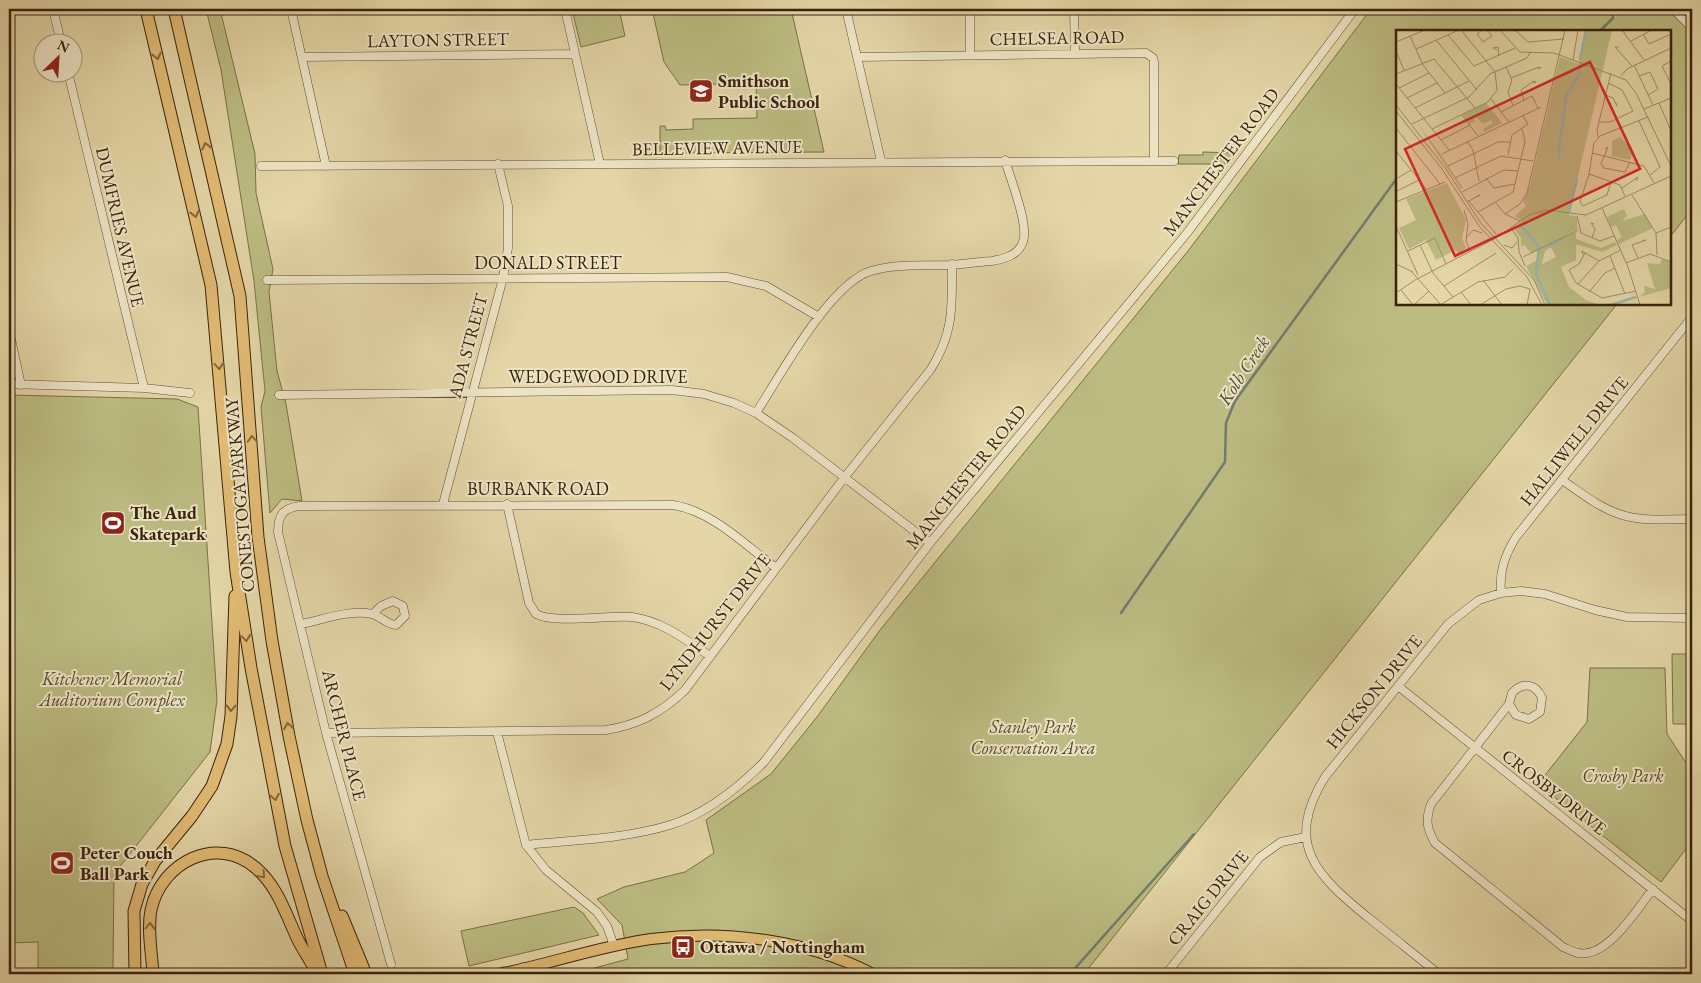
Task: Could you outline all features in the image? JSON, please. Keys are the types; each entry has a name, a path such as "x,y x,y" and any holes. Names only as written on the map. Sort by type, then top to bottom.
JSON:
{"highway":[{"name":"CONESTOGA PARKWAY","path":"146,9 211,285 236,572 250,668 285,846 320,974"},
{"name":"CONESTOGA PARKWAY","path":"174,9 240,296 258,537 271,632 289,736 307,820 322,876 355,974"},
{"path":"135,974 134,911 142,884 155,861 192,816 212,786 227,744 231,716 236,572"},
{"path":"152,974 150,917 155,896 162,883 184,862 202,854 214,853 227,853 241,858 265,877 280,900 299,942 320,974"},
{"path":"322,876 348,928 366,974"}],"main road":[{"path":"503,974 524,972 614,946 651,939 705,936 762,940 822,952 873,974"}],"street":[{"path":"53,9 59,32"},
{"path":"291,9 326,166"},
{"path":"565,9 600,164"},
{"path":"846,9 881,161"},
{"path":"970,9 970,54"},
{"path":"1074,9 1075,53"},
{"name":"MANCHESTER ROAD","path":"526,846 644,832 672,825 714,804 742,783 764,762 930,543 1186,233 1355,9"},
{"path":"1673,9 1692,28"},
{"name":"CHELSEA ROAD","path":"858,57 1141,52 1153,58 1154,160"},
{"name":"LAYTON STREET","path":"302,57 575,54"},
{"name":"DUMFRIES AVENUE","path":"70,82 144,388"},
{"path":"756,413 819,318 839,292 860,275 884,268 906,265 952,264 1004,259 1022,245 1024,229 1005,160"},
{"name":"BELLEVIEW AVENUE","path":"261,166 1005,160 1174,161"},
{"name":"ADA STREET","path":"443,504 502,278 508,248 508,206 498,164"},
{"name":"LYNDHURST DRIVE","path":"326,733 606,730 641,722 662,710 685,690 844,478 931,369 941,353 947,338 953,311 952,264"},
{"name":"DONALD STREET","path":"267,280 739,278 773,289 819,318"},
{"name":"HALLIWELL DRIVE","path":"1501,593 1500,577 1506,553 1516,537 1692,318"},
{"path":"9,330 21,385"},
{"path":"9,384 144,388 190,393"},
{"name":"WEDGEWOOD DRIVE","path":"279,395 471,391 672,390 704,394 734,403 756,413 930,543"},
{"path":"1562,480 1588,498 1619,514 1644,519 1692,518"},
{"name":"BURBANK ROAD","path":"282,512 286,509 300,506 443,504 662,504 681,506 707,517 776,568"},
{"path":"507,504 529,604 536,614 548,618 621,617 643,620 669,629 710,656"},
{"name":"ARCHER PLACE","path":"282,512 278,522 278,532 326,733 391,964"},
{"name":"HICKSON DRIVE","path":"1439,974 1326,881 1316,868 1306,837 1306,816 1313,796 1325,777 1448,624 1479,600 1501,593 1521,591 1545,594 1595,610 1627,617 1692,618"},
{"path":"301,624 352,614 373,614"},
{"name":"CROSBY DRIVE","path":"1398,686 1692,921"},
{"path":"1509,704 1516,716 1528,718 1540,712 1542,698 1534,687 1522,686 1512,693 1509,704 1431,804 1427,816 1428,830 1435,843 1564,947 1580,953 1595,951 1608,945 1653,889"},
{"path":"497,732 526,846 546,870 604,919 614,946"},
{"name":"CRAIG DRIVE","path":"1166,974 1260,856 1281,842 1306,837"}],"green space":[{"path":"206,9 220,9 255,154 256,193 273,269 269,292 277,371 286,404 302,501 282,499 270,513 261,407 265,391 254,281 221,70"},
{"path":"572,9 619,9 625,36 581,47"},
{"path":"652,9 791,9 824,152 660,153 660,126 665,126 666,130 693,129 693,119 757,118 756,83 680,85 664,62"},
{"name":"Stanley Park Conservation Area","path":"1371,9 1692,9 1692,209 1671,236 1671,30 1396,30 1396,305 1616,305 1084,974 572,974 628,959 622,925 597,899 624,887 685,872 714,853 706,820 771,774 817,717 880,630 1188,251"},
{"path":"1203,152 1237,153 1227,164 1178,164 1179,155 1203,155"},
{"name":"Kitchener Memorial Auditorium Complex","path":"9,395 177,399 198,407 217,700 210,752 114,874 113,967 106,974 38,974 38,942 9,943"},
{"path":"1672,654 1692,654 1692,724 1673,724"},
{"name":"Crosby Park","path":"1590,668 1665,668 1667,734 1692,772 1692,841 1661,882 1538,784 1587,722"},
{"path":"574,907 583,913 599,935 469,966 461,931"}],"waterway":[{"name":"Kolb Creek","path":"1601,30 1613,18 1613,9"},
{"name":"Kolb Creek","path":"1121,613 1225,462 1226,423 1235,401 1396,179"},
{"path":"1070,974 1194,834"}],"place":[{"name":"Smithson Public School","path":"701,91"},
{"name":"The Aud Skatepark","path":"113,523"},
{"name":"Peter Couch Ball Park","path":"62,863"},
{"name":"Ottawa / Nottingham","path":"683,947"}]}
